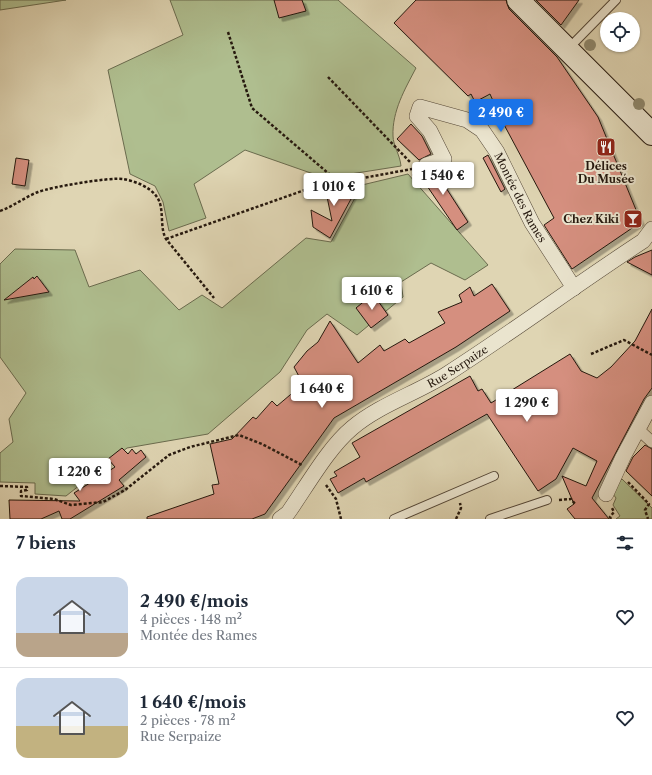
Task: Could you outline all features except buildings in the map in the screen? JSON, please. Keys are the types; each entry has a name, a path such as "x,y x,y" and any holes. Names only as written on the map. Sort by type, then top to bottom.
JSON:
{"main road":[{"path":"518,0 652,134"}],"street":[{"name":"Montée des Rames","path":"426,165 444,159 430,131 417,116 420,107 467,120 482,130 497,152 532,223 574,288"},
{"name":"Rue Serpaize","path":"287,517 316,474 343,438 363,420 434,382 643,241 652,229"},
{"path":"608,499 617,470 652,403"},
{"path":"638,429 652,442"}],"lane":[{"path":"567,50 616,0"},
{"path":"394,519 494,476"},
{"path":"490,519 547,500"}],"path":[{"path":"228,32 252,108 336,179"},
{"path":"166,239 336,179 363,178 416,168 328,77"},
{"path":"0,211 12,207 36,193 48,189 122,179 143,185 157,198 161,208 162,231 166,239 214,298"},
{"path":"591,354 624,340 652,355"},
{"path":"0,486 27,487 28,490 20,491 21,496 54,499 71,505 103,502 125,490 168,455 190,447 239,435 286,455 316,474"},
{"path":"617,470 649,504 645,510 648,519"},
{"path":"336,499 341,519"},
{"path":"571,499 575,504"},
{"path":"608,499 614,512 610,518"},
{"path":"456,519 461,508"}],"green space":[{"path":"0,0 66,0 0,10"},
{"path":"170,0 338,0 416,68 400,100 393,127 393,139 401,166 325,178 245,150 194,184 206,218 169,231 163,202 155,186 130,174 108,70 183,35"},
{"path":"408,174 488,265 465,280 431,263 401,282 403,297 357,335 327,314 307,330 280,372 208,434 127,448 66,496 35,494 35,483 0,482 0,453 13,442 9,419 26,393 0,357 0,264 15,249 75,250 89,287 140,270 179,310 202,295 222,308 306,238 331,242 362,185"},
{"path":"622,479 652,508 652,519 616,519 620,516 613,505 616,498 610,490"}],"place":[{"name":"Délices Du Musée","path":"606,147"},
{"name":"Chez Kiki","path":"633,219"}]}
